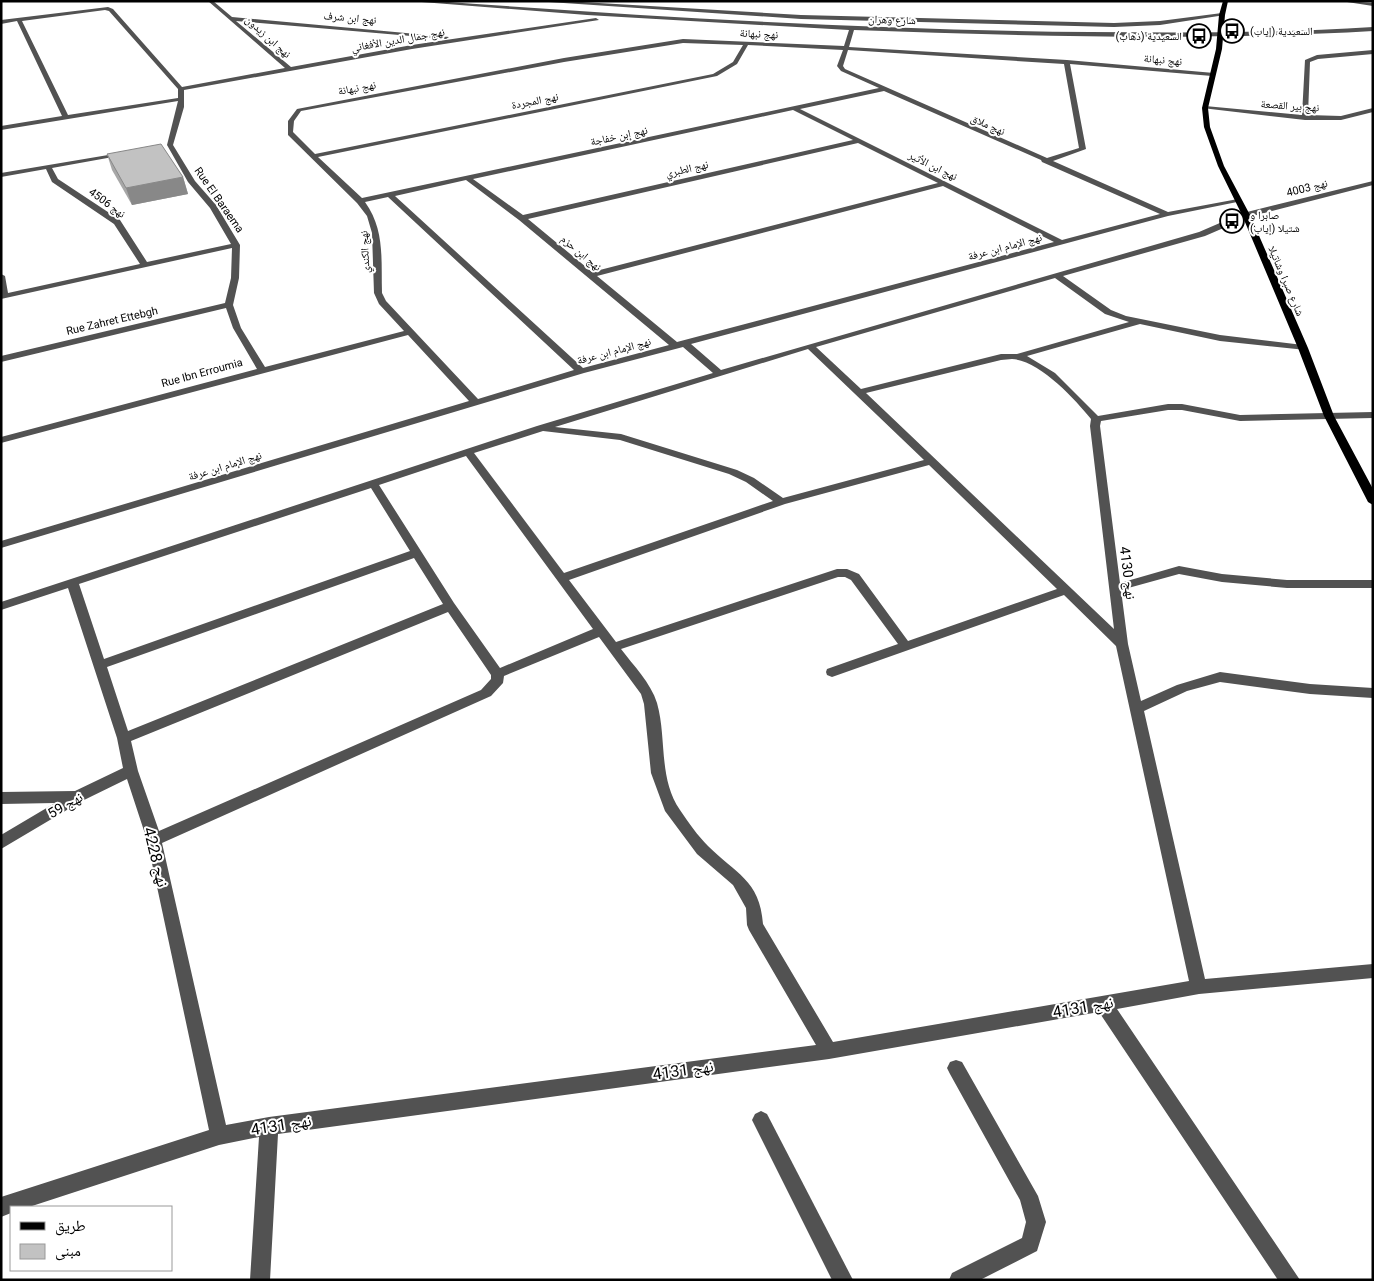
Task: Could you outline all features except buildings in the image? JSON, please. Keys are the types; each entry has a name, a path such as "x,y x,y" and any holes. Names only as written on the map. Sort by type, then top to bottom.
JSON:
{"main road":[{"name":"شارع صبرا وشاتيلا","path":"1226,1 1205,108 1206,127 1303,348 1329,416 1373,502"}],"street":[{"name":"نهج ابن زيدون","path":"210,1 289,69"},
{"name":"شارع وهران","path":"411,1 620,16 852,29 973,33 1264,35 1373,29"},
{"path":"536,1 800,17 1114,25 1160,23 1222,15"},
{"path":"1347,1 1373,5"},
{"path":"539,28 558,12 565,3"},
{"path":"1,22 102,8 111,10 181,89 181,107 170,145 161,147"},
{"name":"نهج جمال الدين الأفغاني","path":"181,89 466,39 620,16"},
{"name":"نهج ابن شرف","path":"232,19 466,39"},
{"path":"19,20 66,118"},
{"path":"1357,30 1359,24 1366,22"},
{"name":"نهج ملاق","path":"852,29 845,48 841,68 883,89 1167,214"},
{"name":"نهج نبهانة","path":"309,107 670,42 697,41 1067,62 1212,74"},
{"name":"نهج المجردة","path":"314,156 715,75 734,63 746,44"},
{"path":"1305,118 1307,61 1317,57 1373,52"},
{"path":"1044,161 1083,149 1067,62"},
{"name":"نهج إبن خفاجة","path":"360,201 883,89"},
{"path":"1,128 180,99"},
{"name":"نهج الكندي","path":"309,107 294,113 290,130 294,138 360,201 375,223 378,293 382,302 476,402"},
{"name":"نهج ابن الأثير","path":"794,108 858,142 1062,243"},
{"name":"نهج بير القصعة","path":"1205,108 1305,118 1341,118 1373,110"},
{"name":"نهج الطبري","path":"522,218 858,142"},
{"name":"Rue El Baraema","path":"170,145 192,182 213,207 236,245 235,278 229,305"},
{"path":"1,176 133,152"},
{"name":"نهج 4506","path":"48,167 55,180 117,222 145,265"},
{"name":"نهج ابن حزم","path":"469,179 522,218 590,275 720,374"},
{"name":"نهج 4003","path":"1,606 540,428 810,346 1202,234 1246,215 1373,183"},
{"path":"590,275 943,184"},
{"path":"390,195 581,371"},
{"name":"نهج الإمام ابن عرفة","path":"1,545 581,371 1167,214 1238,201"},
{"path":"1,276 2,297 236,245"},
{"path":"1056,275 1108,312 1140,321 1220,338 1303,348"},
{"path":"229,305 237,328 262,370"},
{"name":"Rue Zahret Ettebgh","path":"1,359 229,305"},
{"path":"859,392 1001,357 1018,356 1140,321"},
{"name":"Rue Ibn Erroumia","path":"1,440 410,332"},
{"path":"810,346 1122,644"},
{"path":"1018,356 1034,362 1086,406 1096,419 1126,416 1168,407 1182,407 1240,418 1373,415"},
{"name":"نهج 4130","path":"1096,419 1095,426 1122,644 1199,987"},
{"path":"540,428 621,437 733,472 750,480 782,502"},
{"path":"468,452 647,693 651,704 658,773 672,811 702,850 738,880 754,907 755,925 829,1051"},
{"path":"563,578 782,502 932,461"},
{"path":"154,840 486,693 494,687 498,680 497,674 450,606 374,483"},
{"path":"99,665 417,552"},
{"path":"1115,588 1179,570 1222,578 1287,584 1373,584"},
{"path":"614,647 837,573 847,573 855,577 905,645"},
{"name":"نهج 4228","path":"72,582 124,738 132,772 154,840 219,1136"},
{"path":"832,672 1066,590"},
{"path":"124,738 450,606"},
{"path":"497,674 601,631"},
{"path":"1137,708 1182,688 1220,677 1310,689 1373,693"},
{"name":"نهج 59","path":"1,843 77,797 132,772"},
{"path":"1,798 77,797"},
{"name":"نهج 4131","path":"1,1207 219,1136 269,1126 829,1051 1199,987 1373,971"},
{"path":"1103,1003 1290,1280"},
{"path":"956,1068 1028,1196 1036,1222 1030,1244 958,1280"},
{"path":"761,1120 843,1280"},
{"path":"260,1280 269,1126"}],"place":[{"name":"السعيدية (إياب)","path":"1232,31"},
{"name":"السعيدية (ذهاب)","path":"1199,36"},
{"name":"صابرا و شتيلا (إياب)","path":"1232,221"}]}
